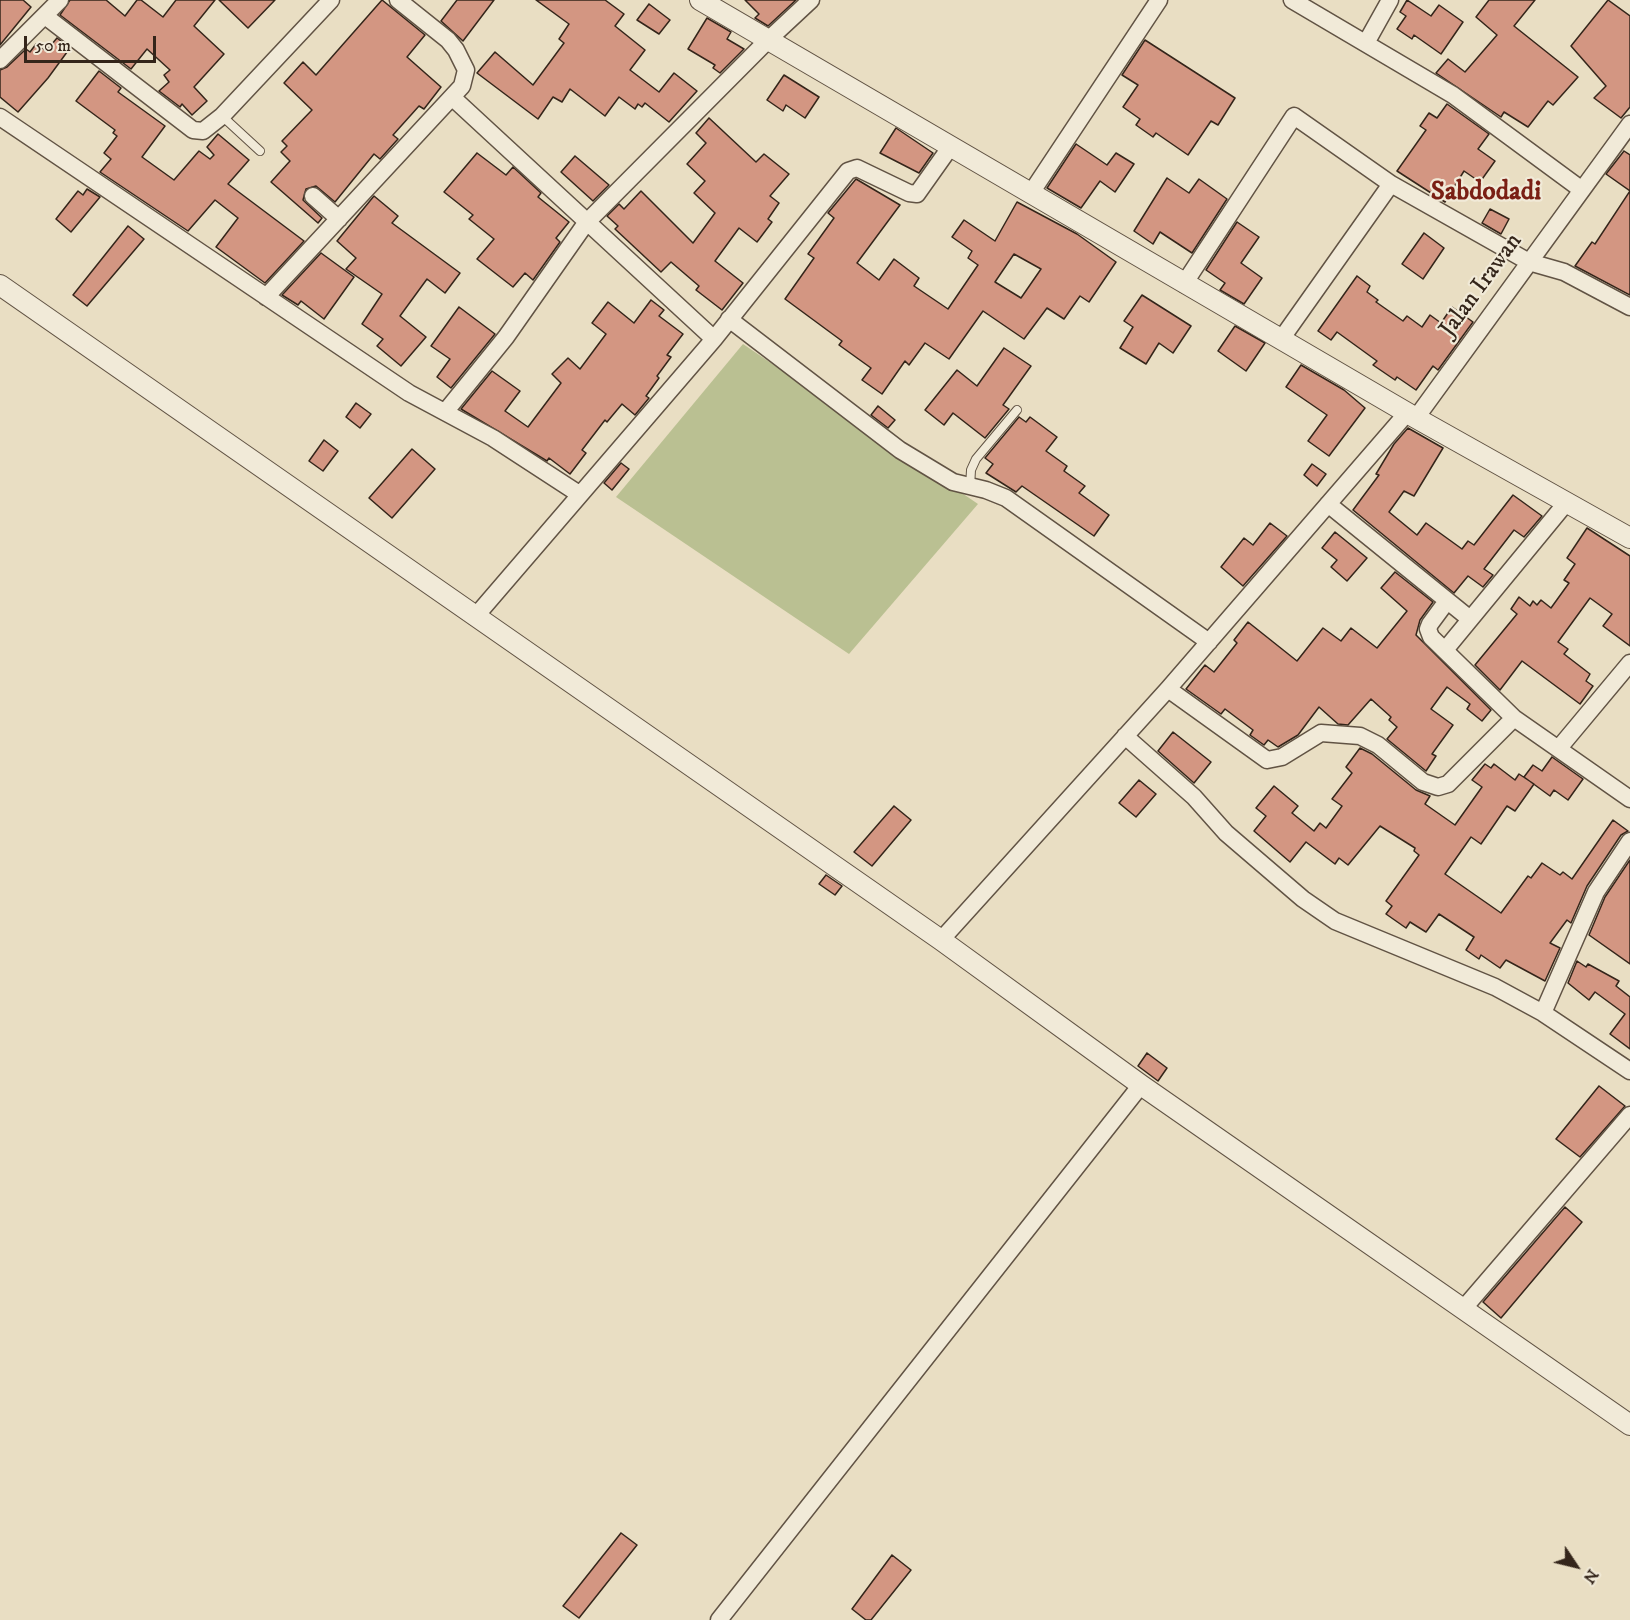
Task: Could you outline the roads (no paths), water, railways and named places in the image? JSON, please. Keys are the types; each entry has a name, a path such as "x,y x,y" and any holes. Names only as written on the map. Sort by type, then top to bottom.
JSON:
{"street":[{"path":"0,60 60,0"},
{"path":"45,16 193,130 207,130 330,0"},
{"path":"266,297 453,98 465,78 464,63 448,40 398,0"},
{"path":"700,0 1412,416 1630,538"},
{"path":"446,411 506,337 586,224 767,41 811,0"},
{"path":"1030,193 1159,0"},
{"path":"1292,0 1453,95 1582,190"},
{"path":"1366,44 1390,0"},
{"path":"453,98 586,224 714,339"},
{"path":"1184,284 1294,116 1390,184 1529,262 1564,272 1630,307"},
{"path":"0,117 409,393 493,438 579,494"},
{"name":"Jalan Irawan","path":"941,940 1168,689 1328,504 1412,416 1630,124"},
{"path":"475,617 714,339 848,171 856,168 909,193 917,194 951,147"},
{"path":"1282,338 1390,184"},
{"path":"313,196 339,219"},
{"path":"0,285 941,940 1141,1084 1630,1425"},
{"path":"729,319 900,450 952,482 986,490 1006,498 1209,642"},
{"path":"1445,650 1566,503"},
{"path":"1328,504 1470,619"},
{"path":"1447,601 1428,629 1431,637 1514,718 1630,799"},
{"path":"1559,748 1630,663"},
{"path":"1168,689 1267,760 1282,757 1321,733 1360,736 1378,745 1423,782 1438,787 1448,784 1514,718"},
{"path":"1125,736 1194,797 1226,833 1303,899 1335,921 1436,961 1543,1013 1630,1071"},
{"path":"1543,1013 1596,892 1630,841"},
{"path":"719,1620 1141,1084"},
{"path":"1464,1308 1630,1115"}],"lane":[{"path":"222,116 260,151"},
{"path":"970,488 971,470 975,459 1017,410"}],"district":[{"name":"Sabdodadi","path":"1486,193"}]}
